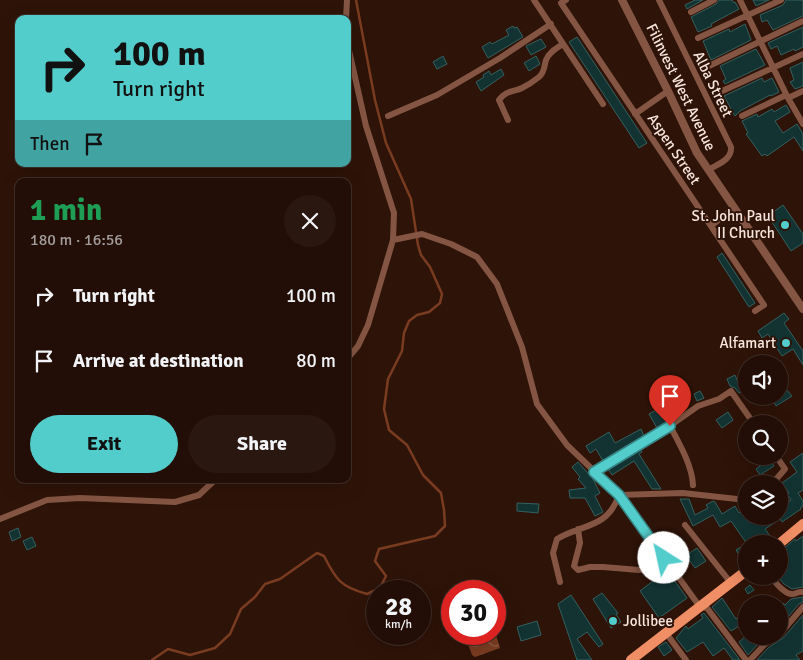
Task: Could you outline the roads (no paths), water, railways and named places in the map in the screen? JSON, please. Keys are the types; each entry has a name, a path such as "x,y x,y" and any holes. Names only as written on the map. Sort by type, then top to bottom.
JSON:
{"main road":[{"path":"788,536 803,524"},
{"path":"631,660 738,576"}],"street":[{"path":"346,15 347,0"},
{"path":"534,0 603,104"},
{"name":"Aspen Street","path":"566,0 561,3 764,305 755,311"},
{"name":"Filinvest West Avenue","path":"622,0 697,153 803,309"},
{"name":"Alba Street","path":"659,0 731,147 732,153 729,157 708,170"},
{"path":"691,12 714,0"},
{"path":"740,0 787,97 803,124"},
{"path":"698,38 781,0"},
{"path":"708,66 803,21"},
{"path":"388,116 437,95 500,58 551,24"},
{"path":"508,120 499,100 501,96 513,89 521,89 541,76 546,59 564,44"},
{"path":"720,92 803,54"},
{"path":"351,59 366,126 394,214 393,240 368,325 358,346 351,354"},
{"path":"635,114 668,91"},
{"path":"742,116 803,91"},
{"path":"711,226 734,208"},
{"path":"393,240 422,234 452,244 477,257 497,284 522,347 537,404 567,445 619,495 700,607 707,608 746,660"},
{"path":"594,472 670,426 698,406 719,399 730,391 747,415"},
{"path":"670,426 686,461 693,486"},
{"path":"780,475 786,469 783,465"},
{"path":"0,518 47,500 80,498 175,502 199,495 212,483"},
{"path":"619,495 683,493 738,499"},
{"path":"560,582 553,553 557,539 570,532 595,524 610,513 619,495"},
{"path":"685,524 730,583"},
{"path":"578,529 580,543 574,566 578,570 590,567 639,570 656,566 664,558"},
{"path":"780,585 788,594 793,595 799,591 803,592"},
{"path":"788,624 803,607"},
{"path":"666,634 686,660"},
{"path":"750,660 764,645"}],"water":[{"path":"468,645 499,645 500,648 475,657 472,655"}],"waterway":[{"path":"152,660 168,649 190,655 215,648 230,634 241,609 255,597 265,584 280,579 317,553 324,556 340,581 351,588 367,594 380,588 386,576 375,561 379,549 435,536 445,526 441,493 423,475 407,445 389,430 384,409 388,379 402,351 404,333 409,321 417,315 429,312 440,303 442,294 430,267 421,255 411,199 386,143 375,100 356,0"}],"place":[{"name":"St. John Paul II Church","path":"785,225"},
{"name":"Alfamart","path":"786,343"},
{"name":"Jollibee","path":"613,621"}]}
